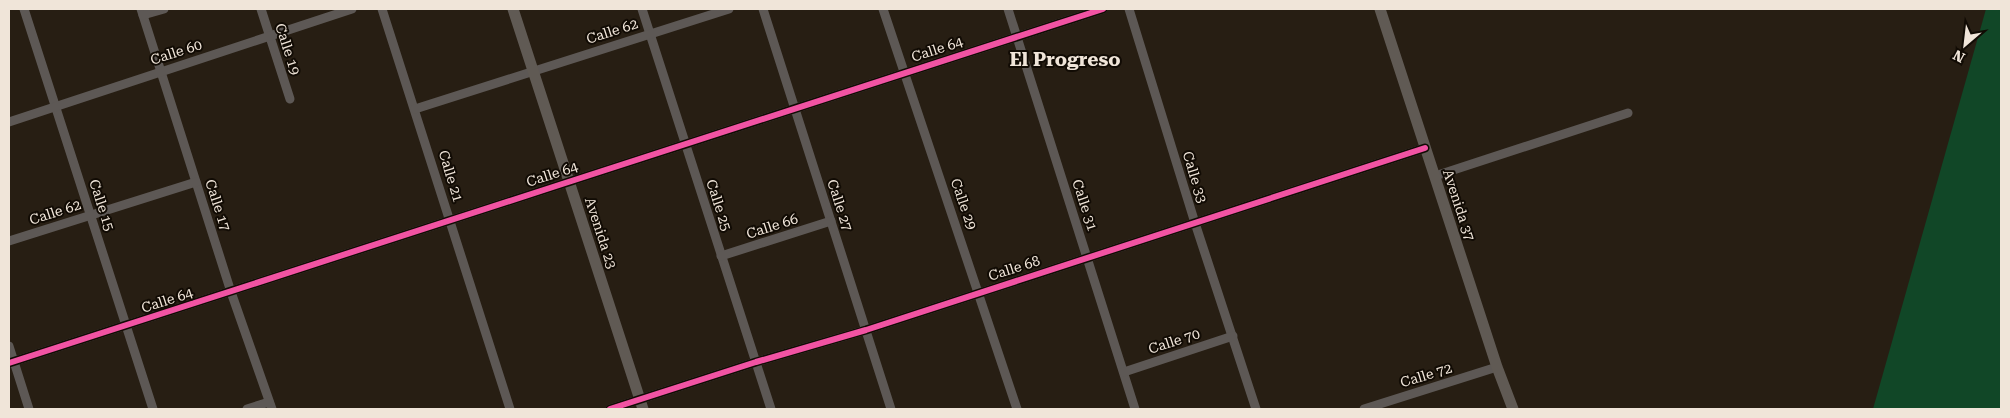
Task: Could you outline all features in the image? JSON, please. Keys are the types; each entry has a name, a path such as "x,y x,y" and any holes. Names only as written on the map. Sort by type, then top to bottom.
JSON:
{"street":[{"name":"Calle 15","path":"24,9 153,409"},
{"path":"142,12 164,9"},
{"name":"Calle 19","path":"260,9 290,98"},
{"name":"Calle 60","path":"9,122 352,9"},
{"name":"Calle 21","path":"382,9 510,409"},
{"name":"Avenida 23","path":"513,9 641,404"},
{"name":"Calle 25","path":"642,9 771,409"},
{"name":"Calle 62","path":"415,109 729,9"},
{"name":"Calle 27","path":"763,9 892,409"},
{"name":"Calle 29","path":"883,9 1017,409"},
{"name":"Calle 31","path":"1008,9 1136,409"},
{"name":"Calle 64","path":"11,362 1103,9"},
{"name":"Calle 33","path":"1129,9 1195,223 1256,409"},
{"name":"Avenida 37","path":"1380,9 1424,148 1497,367 1513,409"},
{"name":"Calle 17","path":"142,12 231,292 270,406"},
{"path":"1434,176 1628,113"},
{"name":"Calle 68","path":"610,409 641,404 756,362 866,330 1424,148"},
{"name":"Calle 62","path":"9,241 196,182"},
{"name":"Calle 66","path":"721,256 831,222"},
{"name":"Calle 70","path":"1124,372 1233,336"},
{"path":"9,346 11,362 29,409"},
{"name":"Calle 72","path":"1364,409 1375,408 1497,367"},
{"path":"247,409 270,406"}],"green space":[{"path":"1986,9 2001,9 2001,409 1873,409"}],"cycle path":[{"path":"9,363 1103,9"},
{"path":"610,409 756,362 866,330 1425,148"}],"district":[{"name":"El Progreso","path":"1065,59"}]}
